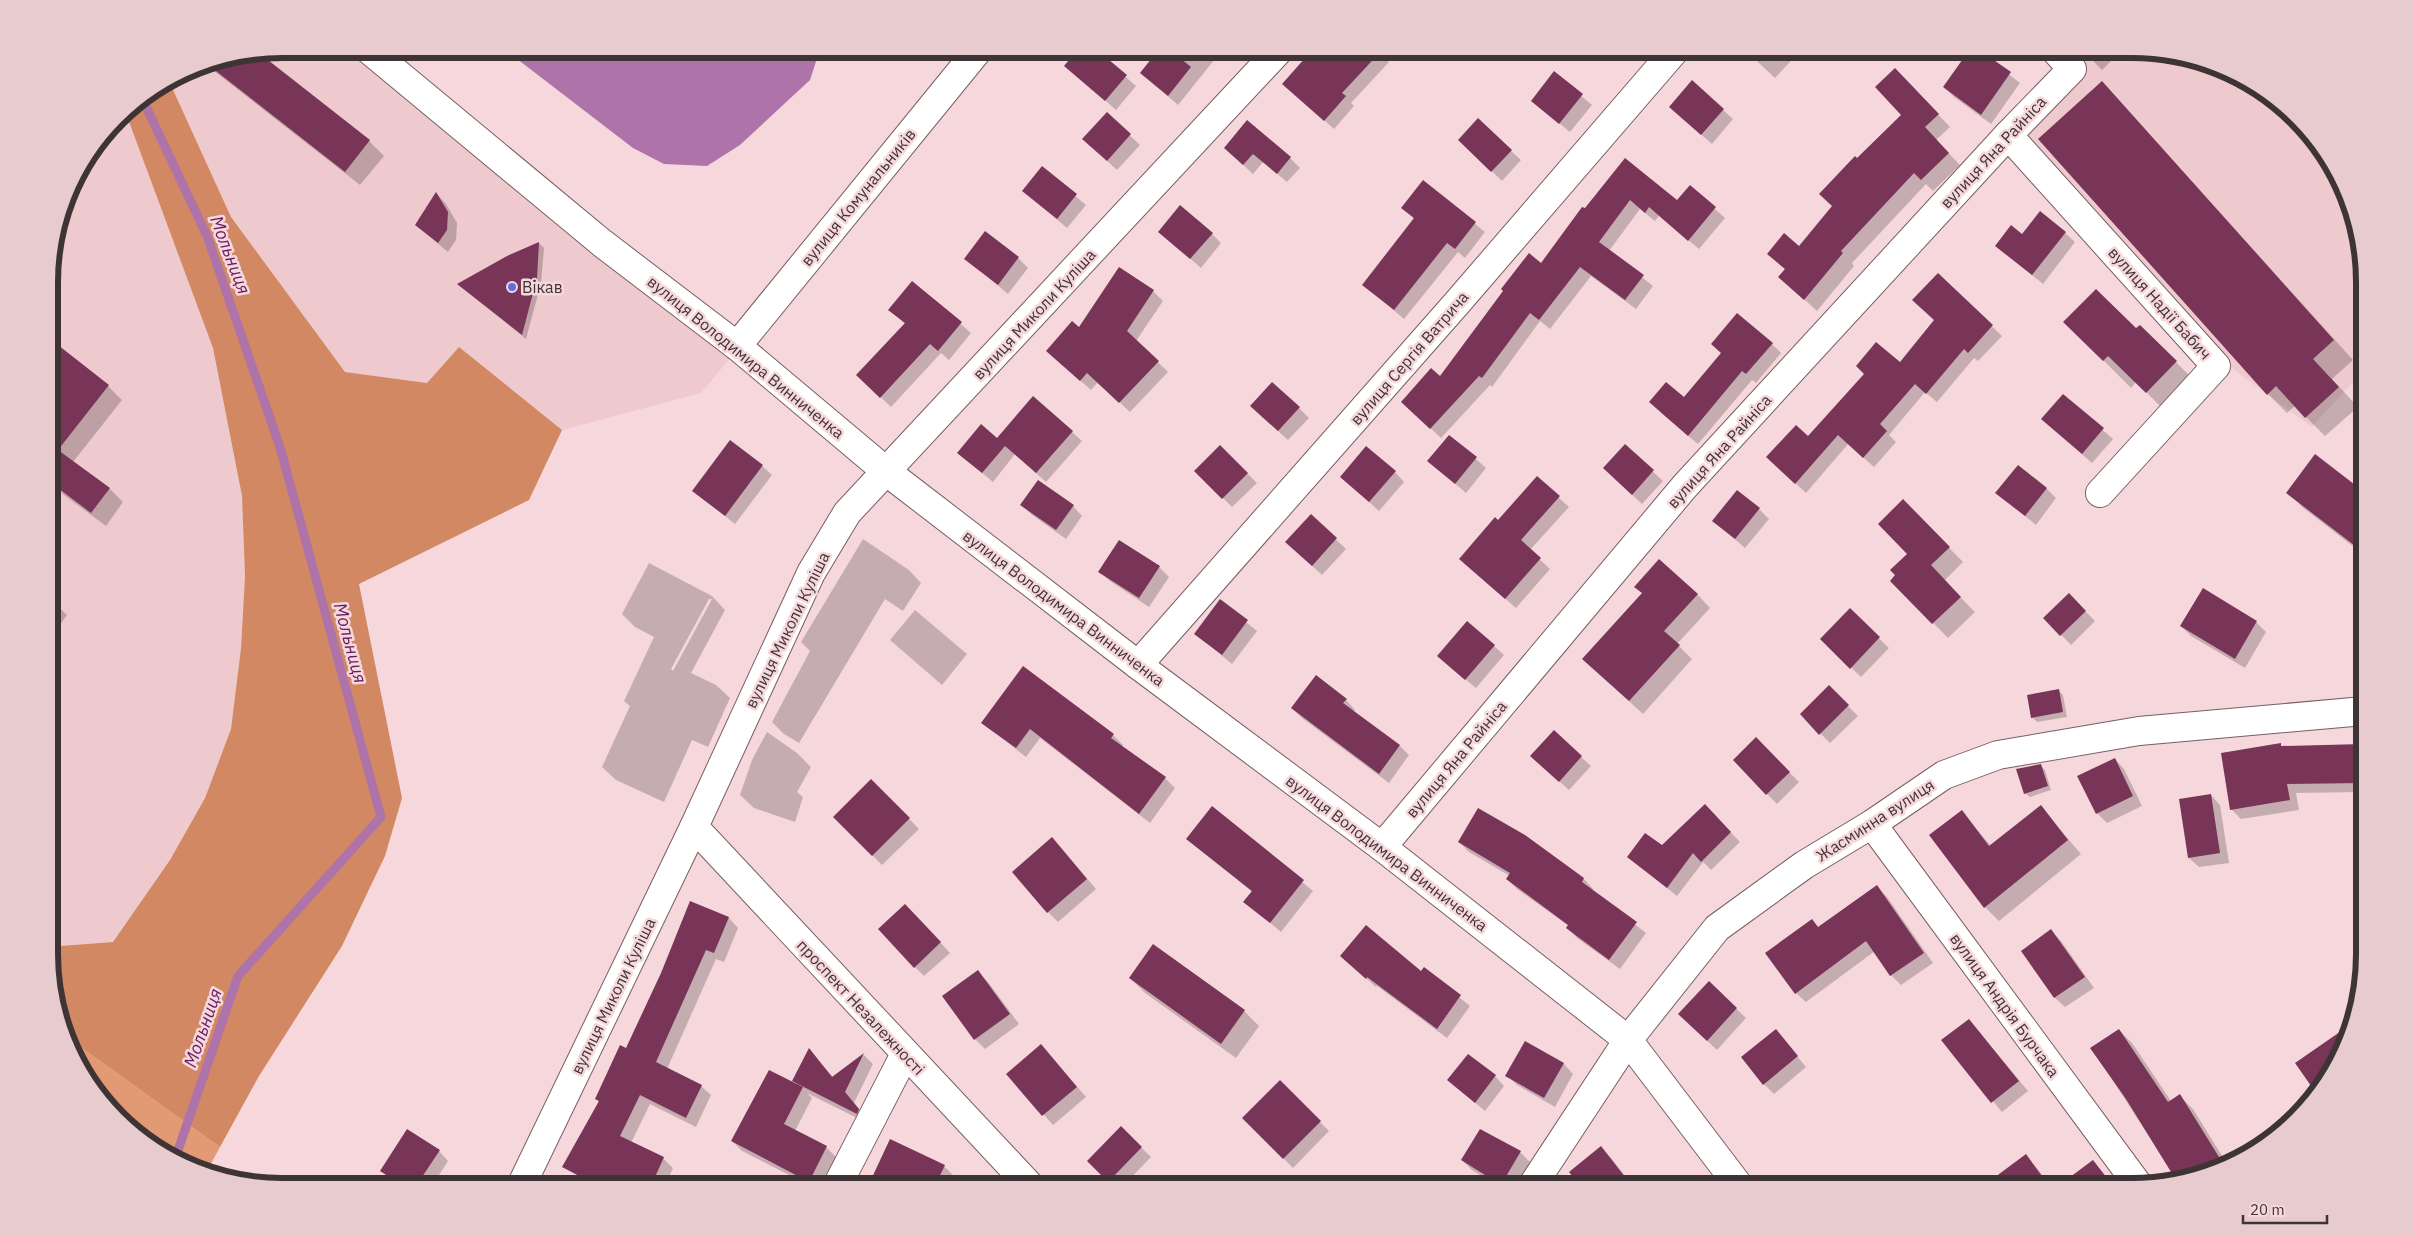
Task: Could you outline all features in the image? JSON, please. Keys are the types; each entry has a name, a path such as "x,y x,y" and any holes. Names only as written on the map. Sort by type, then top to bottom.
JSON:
{"street":[{"name":"вулиця Володимира Винниченка","path":"379,58 602,243 737,346 888,472 1138,664 1382,847 1628,1040 1733,1178"},
{"name":"вулиця Комунальників","path":"737,346 972,58"},
{"name":"вулиця Миколи Куліша","path":"525,1178 694,828 811,573 847,513 888,472 1272,58"},
{"name":"вулиця Сергія Ватрича","path":"1138,664 1457,303 1668,58"},
{"name":"вулиця Яна Райніса","path":"1382,847 1685,486 2008,135 2072,69 2062,58"},
{"name":"вулиця Надії Бабич","path":"2008,135 2216,366 2100,493"},
{"name":"Жасминна вулиця","path":"1537,1178 1628,1040 1717,928 1804,865 1872,824 1944,775 1998,755 2139,731 2356,713"},
{"name":"вулиця Андрія Бурчака","path":"1872,824 2133,1178"},
{"name":"проспект Незалежності","path":"694,828 1022,1178"},
{"path":"841,1178 905,1054"}],"shaded area":[{"path":"372,58 737,350 701,393 562,430 459,347 427,383 345,372 231,217 172,87 209,69 252,59"},
{"path":"516,58 817,58 810,80 740,145 707,166 664,164 633,148"},
{"path":"2067,58 2161,59 2204,69 2244,88 2268,104 2290,123 2318,157 2344,209 2354,252 2356,282 2356,379 2312,427 2233,369 2015,135 2077,68"},
{"path":"172,87 231,217 345,372 427,383 459,347 562,430 529,500 359,584 402,798 385,856 342,946 259,1076 220,1147 78,1045 65,1011 58,968 58,944 60,946 113,942 170,860 205,798 231,729 241,648 245,576 242,496 213,348 128,119 157,95"},
{"path":"128,119 213,348 242,496 245,576 241,648 231,729 205,798 170,860 113,942 60,946 58,944 59,252 69,209 81,182 95,157"},
{"path":"78,1045 220,1147 210,1166 157,1140 134,1122 113,1101 95,1078"}],"building":[{"path":"266,58 370,140 345,172 212,68 252,59"},
{"path":"1071,58 1107,58 1127,75 1105,101 1064,66"},
{"path":"1152,58 1180,58 1191,67 1168,96 1140,73"},
{"path":"1305,58 1375,58 1342,93 1346,96 1324,121 1282,84"},
{"path":"1964,58 1991,58 2011,72 1981,115 1943,87"},
{"path":"1895,68 1939,114 1925,127 1949,153 1921,180 1914,173 1841,251 1843,253 1804,300 1778,277 1785,269 1767,254 1784,233 1799,246 1832,206 1819,194 1855,156 1857,158 1901,115 1875,87"},
{"path":"1554,71 1583,94 1559,124 1531,101"},
{"path":"1692,80 1724,109 1701,135 1669,107"},
{"path":"2102,81 2334,340 2313,359 2339,387 2305,418 2276,386 2267,395 2038,139"},
{"path":"1107,112 1131,134 1107,161 1082,139"},
{"path":"1478,118 1512,150 1491,172 1458,140"},
{"path":"1247,120 1291,157 1277,174 1253,154 1243,165 1224,148"},
{"path":"1625,158 1677,200 1690,185 1716,207 1688,241 1649,207 1645,213 1630,200 1599,242 1644,275 1625,300 1580,267 1539,320 1530,313 1482,378 1479,376 1430,429 1401,402 1431,368 1440,376 1503,291 1501,289 1529,253 1541,263 1582,207 1585,208"},
{"path":"1042,166 1077,194 1057,219 1022,191"},
{"path":"1423,180 1476,222 1455,249 1447,243 1394,310 1362,285 1414,218 1401,208"},
{"path":"436,192 448,212 447,230 438,243 415,225"},
{"path":"1180,205 1213,233 1190,259 1158,232"},
{"path":"2040,211 2066,232 2032,275 1995,246 2011,225 2022,234"},
{"path":"985,231 1019,257 998,285 964,259"},
{"path":"539,242 537,278 522,335 457,284 507,256"},
{"path":"1119,267 1154,290 1127,331 1159,361 1119,403 1087,373 1080,381 1046,351 1072,321 1079,327"},
{"path":"1938,273 1993,325 1968,353 1964,349 1926,394 1915,384 1880,424 1887,431 1863,458 1838,435 1795,484 1766,457 1796,425 1808,436 1864,374 1856,366 1876,342 1900,362 1934,320 1912,300"},
{"path":"912,281 962,322 938,351 930,344 880,398 856,375 905,323 888,310"},
{"path":"2096,289 2136,328 2140,325 2177,361 2146,393 2108,356 2103,361 2063,322"},
{"path":"1737,313 1773,343 1746,374 1742,371 1688,436 1649,402 1666,382 1684,397 1721,353 1711,344"},
{"path":"58,345 109,385 58,450"},
{"path":"1272,382 1300,407 1278,431 1250,406"},
{"path":"2063,394 2104,428 2082,454 2041,419"},
{"path":"1033,396 1073,431 1036,473 1005,446 982,473 957,453 981,424 997,438"},
{"path":"1449,435 1477,457 1455,484 1427,461"},
{"path":"730,440 763,465 725,516 692,491"},
{"path":"1625,444 1654,470 1632,495 1603,468"},
{"path":"1220,445 1248,473 1222,499 1194,471"},
{"path":"1366,446 1396,471 1369,502 1340,477"},
{"path":"58,450 110,488 91,513 58,488"},
{"path":"2315,454 2356,486 2356,547 2286,493"},
{"path":"2018,465 2047,488 2025,516 1995,493"},
{"path":"1537,476 1560,496 1521,540 1541,558 1505,599 1459,559 1495,517 1498,520"},
{"path":"1038,480 1074,505 1056,530 1020,505"},
{"path":"1737,490 1760,508 1735,539 1712,521"},
{"path":"1903,499 1950,547 1931,565 1961,597 1932,624 1890,581 1895,575 1890,570 1907,554 1878,524"},
{"path":"1311,514 1337,538 1312,566 1285,542"},
{"path":"1119,540 1160,566 1139,598 1098,572"},
{"path":"1659,559 1698,594 1664,631 1680,645 1629,701 1582,659 1642,593 1634,587"},
{"path":"2203,588 2257,621 2235,659 2180,626"},
{"path":"2069,593 2086,611 2060,636 2043,618"},
{"path":"1220,599 1248,620 1222,655 1194,634"},
{"path":"1850,608 1880,637 1850,669 1820,639"},
{"path":"1467,621 1495,645 1465,680 1437,656"},
{"path":"1023,666 1114,734 1111,738 1166,777 1139,814 1030,729 1016,748 981,723"},
{"path":"1316,675 1347,699 1343,703 1400,745 1379,774 1291,708"},
{"path":"1829,685 1849,705 1819,735 1800,714"},
{"path":"2059,689 2063,712 2031,718 2027,695"},
{"path":"1554,730 1582,756 1559,782 1530,756"},
{"path":"1756,737 1790,772 1766,795 1733,760"},
{"path":"2281,743 2281,746 2356,744 2356,783 2287,784 2290,800 2230,810 2221,753"},
{"path":"2115,758 2133,796 2096,814 2077,776"},
{"path":"2041,764 2048,786 2024,794 2016,769"},
{"path":"871,779 910,818 872,856 833,817"},
{"path":"2211,794 2220,853 2188,858 2179,799"},
{"path":"1705,804 1731,832 1701,862 1693,853 1667,888 1627,857 1645,833 1662,845"},
{"path":"2041,805 2068,840 1984,908 1929,835 1962,810 1989,846"},
{"path":"1212,806 1304,880 1270,923 1243,902 1252,891 1186,839"},
{"path":"1478,808 1525,835 1584,878 1582,882 1637,922 1609,960 1566,928 1568,925 1506,879 1510,873 1458,842"},
{"path":"1052,837 1087,879 1047,913 1012,872"},
{"path":"1877,885 1924,953 1890,976 1866,941 1795,994 1765,953 1812,919 1818,927"},
{"path":"690,901 729,917 714,953 706,950 656,1062 702,1085 686,1118 640,1095 620,1136 664,1157 655,1178 583,1178 562,1167 599,1101 595,1099 620,1045 626,1048 661,973"},
{"path":"905,904 941,942 914,968 878,929"},
{"path":"1366,925 1421,971 1424,967 1461,995 1437,1029 1367,977 1366,979 1340,956"},
{"path":"2051,929 2085,977 2054,998 2021,951"},
{"path":"1153,944 1245,1010 1221,1044 1129,978"},
{"path":"978,970 1010,1014 974,1040 942,996"},
{"path":"1709,981 1737,1008 1707,1041 1678,1014"},
{"path":"1969,1019 2019,1081 1991,1103 1941,1040"},
{"path":"1776,1029 1798,1056 1763,1085 1741,1057"},
{"path":"2119,1029 2168,1102 2180,1094 2219,1157 2204,1166 2172,1174 2126,1099 2090,1048"},
{"path":"2342,1031 2325,1066 2312,1087 2295,1063"},
{"path":"1525,1041 1564,1063 1544,1098 1505,1076"},
{"path":"1041,1044 1077,1087 1042,1116 1006,1074"},
{"path":"809,1048 832,1077 864,1053 845,1092 859,1109 857,1114 792,1081"},
{"path":"1468,1054 1496,1075 1475,1103 1447,1080"},
{"path":"769,1070 803,1087 784,1124 827,1146 811,1178 801,1178 731,1141"},
{"path":"1280,1080 1321,1121 1283,1159 1242,1118"},
{"path":"1121,1126 1142,1147 1112,1178 1104,1178 1087,1161"},
{"path":"407,1129 440,1150 421,1178 391,1178 380,1171"},
{"path":"1480,1129 1521,1151 1505,1178 1490,1178 1461,1160"},
{"path":"890,1139 945,1165 939,1178 872,1178"},
{"path":"1601,1146 1626,1178 1574,1178 1569,1172"},
{"path":"2026,1154 2043,1178 1994,1178"},
{"path":"2093,1160 2107,1178 2069,1178"}],"waterway":[{"name":"Мольниця","path":"145,104 207,236 280,447 381,817 238,976 178,1152"}],"place":[{"name":"Вікав","path":"512,287"}]}
